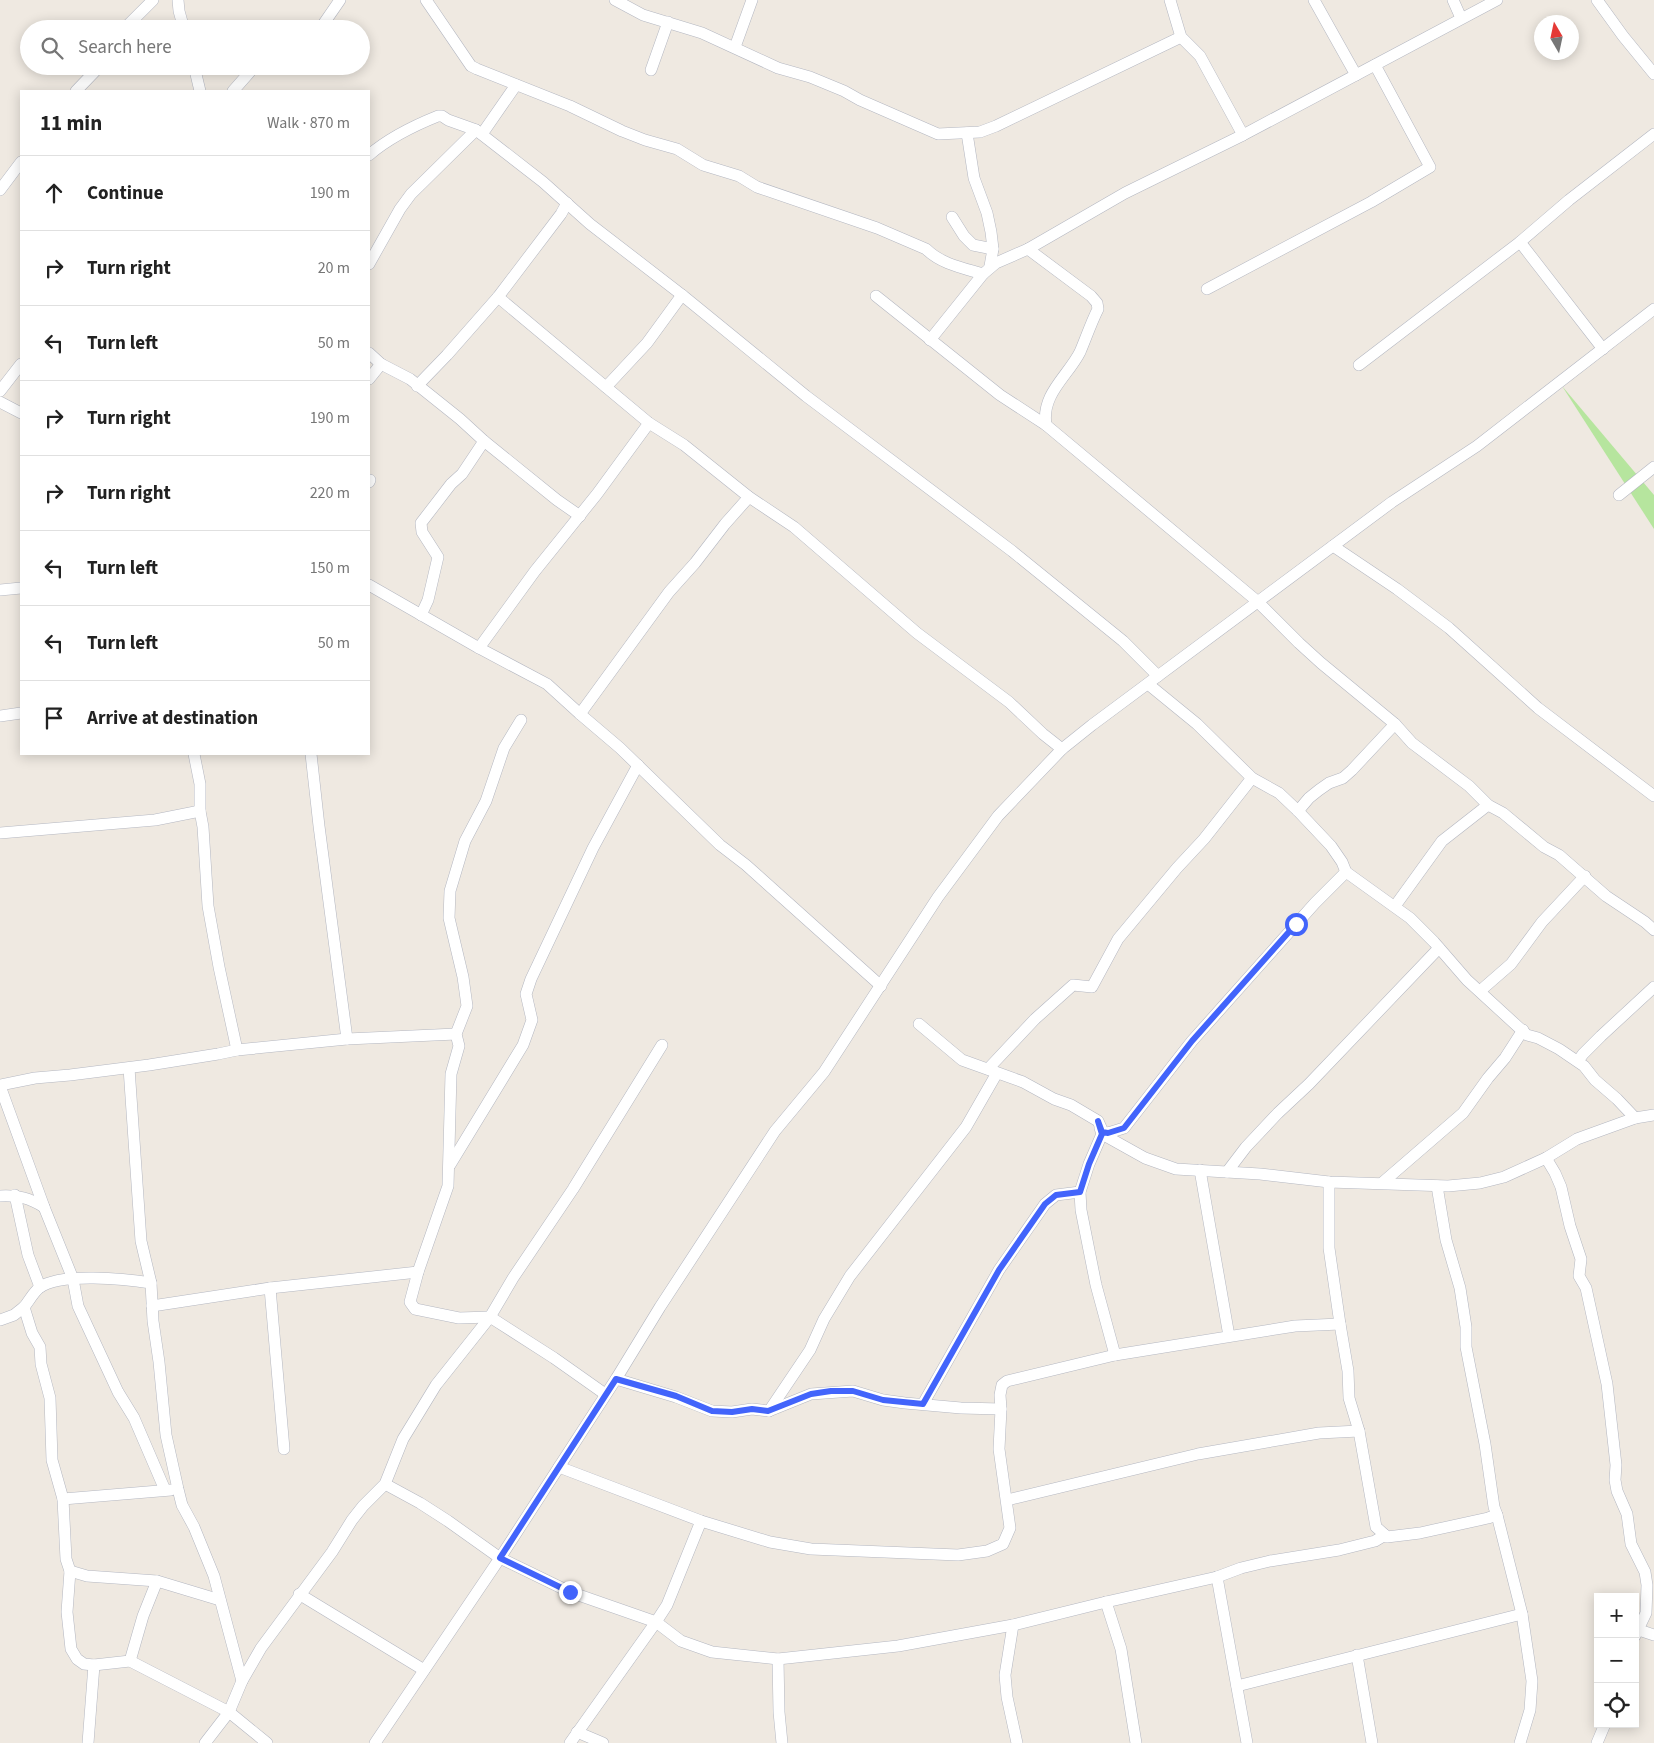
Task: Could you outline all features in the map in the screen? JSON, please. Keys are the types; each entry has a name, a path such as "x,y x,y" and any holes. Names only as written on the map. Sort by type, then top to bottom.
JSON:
{"street":[{"path":"133,20 153,0"},
{"path":"178,0 182,20"},
{"path":"326,20 340,0"},
{"path":"426,0 471,66 570,106 645,140 677,149 703,165 739,176 757,187 877,228 926,248 931,254 946,262 987,270 1028,249 1125,193 1244,135 1497,0"},
{"path":"615,0 643,15 702,33 778,68 810,77 844,91 860,100 938,134 980,132 996,126 1181,36"},
{"path":"735,47 752,0"},
{"path":"1170,0 1181,36 1200,56 1244,135"},
{"path":"1314,0 1356,75"},
{"path":"1453,0 1462,18"},
{"path":"1600,1 1623,36 1654,74"},
{"path":"651,70 668,22"},
{"path":"1207,289 1371,202 1430,167 1375,65"},
{"path":"77,90 91,75"},
{"path":"196,75 200,90"},
{"path":"234,90 247,75"},
{"path":"370,262 400,209 411,194 479,132 516,85"},
{"path":"370,154 384,142 438,116 479,132 543,182 590,224 682,295 806,396 1019,557 1123,641 1158,676"},
{"path":"930,340 987,270 993,249 987,213 974,178 967,133"},
{"path":"1359,366 1520,242 1569,200 1654,134"},
{"path":"0,190 20,163"},
{"path":"418,386 498,297 561,214 567,203"},
{"path":"952,217 964,236 973,245 993,249"},
{"path":"1520,242 1603,349"},
{"path":"1028,249 1091,296 1097,302 1098,309 1079,354 1054,388 1046,413 1046,425"},
{"path":"606,387 647,343 682,295"},
{"path":"876,296 1000,395 1046,425 1257,601 1310,653 1396,724 1412,743 1470,786 1488,805 1503,813 1544,847 1559,855 1606,896 1646,922 1654,930"},
{"path":"498,297 649,423 684,445 750,497 794,526 917,633 1009,702 1062,749"},
{"path":"374,1743 500,1558 616,1379 660,1307 776,1131 824,1072 938,897 998,816 1062,749 1257,601 1392,502 1477,446 1654,309"},
{"path":"370,355 381,364 410,379 556,500 580,516"},
{"path":"370,378 381,364"},
{"path":"0,391 20,365"},
{"path":"0,402 20,412"},
{"path":"479,648 530,578 580,516 649,423"},
{"path":"421,615 428,600 438,557 422,532 422,524 451,484 462,474 484,441"},
{"path":"1618,495 1654,467"},
{"path":"580,714 669,592 695,563 725,524 750,497"},
{"path":"1333,546 1398,588 1449,628 1538,708 1654,796"},
{"path":"370,586 479,648 548,684 620,748 720,845 746,865 881,986"},
{"path":"0,590 20,588"},
{"path":"1148,684 1197,724 1252,778 1279,793 1331,846 1342,862 1346,872 1410,918 1457,970 1527,1035 1559,1049 1578,1061 1595,1080 1636,1118"},
{"path":"0,716 20,714"},
{"path":"521,720 504,748 486,801 465,841 450,891 449,918 463,977 467,1006 456,1034 458,1046 451,1074 448,1186 418,1272 410,1302 415,1309 459,1318 490,1317 554,1358 605,1394"},
{"path":"1298,811 1318,790 1329,783 1343,778 1396,724"},
{"path":"194,755 200,784 200,810 203,827 208,906 237,1050"},
{"path":"311,755 347,1039"},
{"path":"449,1166 523,1045 532,1020 526,994 531,979 593,848 638,765"},
{"path":"768,1411 810,1350 824,1319 850,1276 966,1127 992,1071 1034,1019 1073,985 1092,987 1118,939 1177,868 1204,840 1252,778"},
{"path":"1395,906 1442,841 1488,805"},
{"path":"0,833 155,820 200,810"},
{"path":"919,1024 962,1060 1023,1082 1054,1099 1071,1105 1098,1121 1102,1132 1108,1133 1124,1128 1192,1041 1314,903 1346,872"},
{"path":"1480,991 1511,964 1542,922 1585,876"},
{"path":"1227,1172 1246,1147 1278,1113 1309,1084 1438,948"},
{"path":"1578,1061 1583,1054 1654,987"},
{"path":"1382,1183 1463,1113 1505,1058 1523,1030"},
{"path":"165,1490 134,1418 118,1392 78,1306 73,1278 44,1207 0,1085 35,1078 70,1076 129,1068 237,1050 347,1039 456,1034"},
{"path":"205,1743 229,1712 242,1681 261,1648 299,1594 332,1552 363,1506 385,1484 403,1439 436,1384 490,1317 662,1046"},
{"path":"129,1068 141,1241 151,1283 153,1321 166,1434 182,1506 194,1527 214,1576 242,1681"},
{"path":"1102,1134 1145,1158 1176,1169 1276,1175 1329,1182 1437,1186 1480,1183 1504,1177 1546,1158 1577,1139 1636,1118 1654,1116"},
{"path":"1098,1121 1102,1134 1089,1164 1080,1192 1081,1210 1096,1285 1115,1355"},
{"path":"1546,1158 1561,1187 1570,1226 1581,1259 1579,1276 1586,1288 1607,1384 1617,1491 1627,1514 1631,1544 1645,1572 1648,1596 1646,1613 1639,1629"},
{"path":"1200,1170 1229,1336"},
{"path":"1329,1182 1329,1248 1348,1371 1349,1398 1359,1431 1376,1526 1386,1535"},
{"path":"1437,1186 1446,1240 1460,1288 1466,1327 1466,1347 1486,1444 1494,1507 1522,1614 1532,1682 1530,1710 1520,1743"},
{"path":"923,1404 999,1270 1045,1204 1056,1195 1080,1192"},
{"path":"0,1196 15,1195 29,1199 44,1207"},
{"path":"15,1195 28,1254 40,1287"},
{"path":"152,1306 270,1288 418,1272"},
{"path":"0,1320 14,1315 40,1287 50,1283 73,1278 114,1278 151,1283"},
{"path":"270,1288 284,1449"},
{"path":"24,1306 32,1333 40,1347 41,1364 50,1398 52,1460 63,1499 66,1559 70,1571 67,1612 71,1649 77,1659 84,1664 94,1665 130,1661 229,1712 267,1743"},
{"path":"559,1467 700,1521 770,1542 811,1549 958,1555 987,1551 1003,1544 1010,1528 999,1448 1001,1390 1002,1385 1007,1381 1115,1355 1295,1326 1340,1324"},
{"path":"616,1379 676,1396 712,1411 732,1412 752,1409 768,1411 811,1394 831,1391 853,1391 883,1400 1001,1410"},
{"path":"1007,1500 1198,1454 1319,1433 1359,1431"},
{"path":"385,1484 441,1516 500,1558 570,1592 656,1622 681,1641 712,1652 778,1659 898,1646 1013,1626 1106,1602 1217,1577 1241,1568 1339,1550 1375,1541 1386,1535 1420,1533 1497,1515"},
{"path":"63,1499 178,1489"},
{"path":"570,1743 667,1605 700,1521"},
{"path":"70,1571 88,1576 157,1581 220,1600"},
{"path":"1217,1577 1247,1743"},
{"path":"130,1661 143,1616 157,1581"},
{"path":"299,1594 424,1670"},
{"path":"1106,1602 1121,1648 1136,1743"},
{"path":"1237,1686 1522,1614"},
{"path":"1013,1626 1004,1675 1016,1743"},
{"path":"1639,1633 1654,1635"},
{"path":"1356,1655 1372,1743"},
{"path":"778,1659 778,1712 782,1743"},
{"path":"88,1743 94,1665"},
{"path":"1597,1743 1603,1728"},
{"path":"577,1732 604,1743"}],"green space":[{"path":"1562,386 1654,495 1654,529"}],"route":[{"path":"570,1592 500,1558 616,1379 676,1396 712,1411 732,1412 752,1409 768,1411 798,1398 831,1391 853,1391 883,1400 923,1404 999,1270 1045,1204 1056,1195 1080,1192 1089,1164 1102,1134 1098,1121 1102,1132 1108,1133 1124,1128 1192,1041 1296,924"}]}
